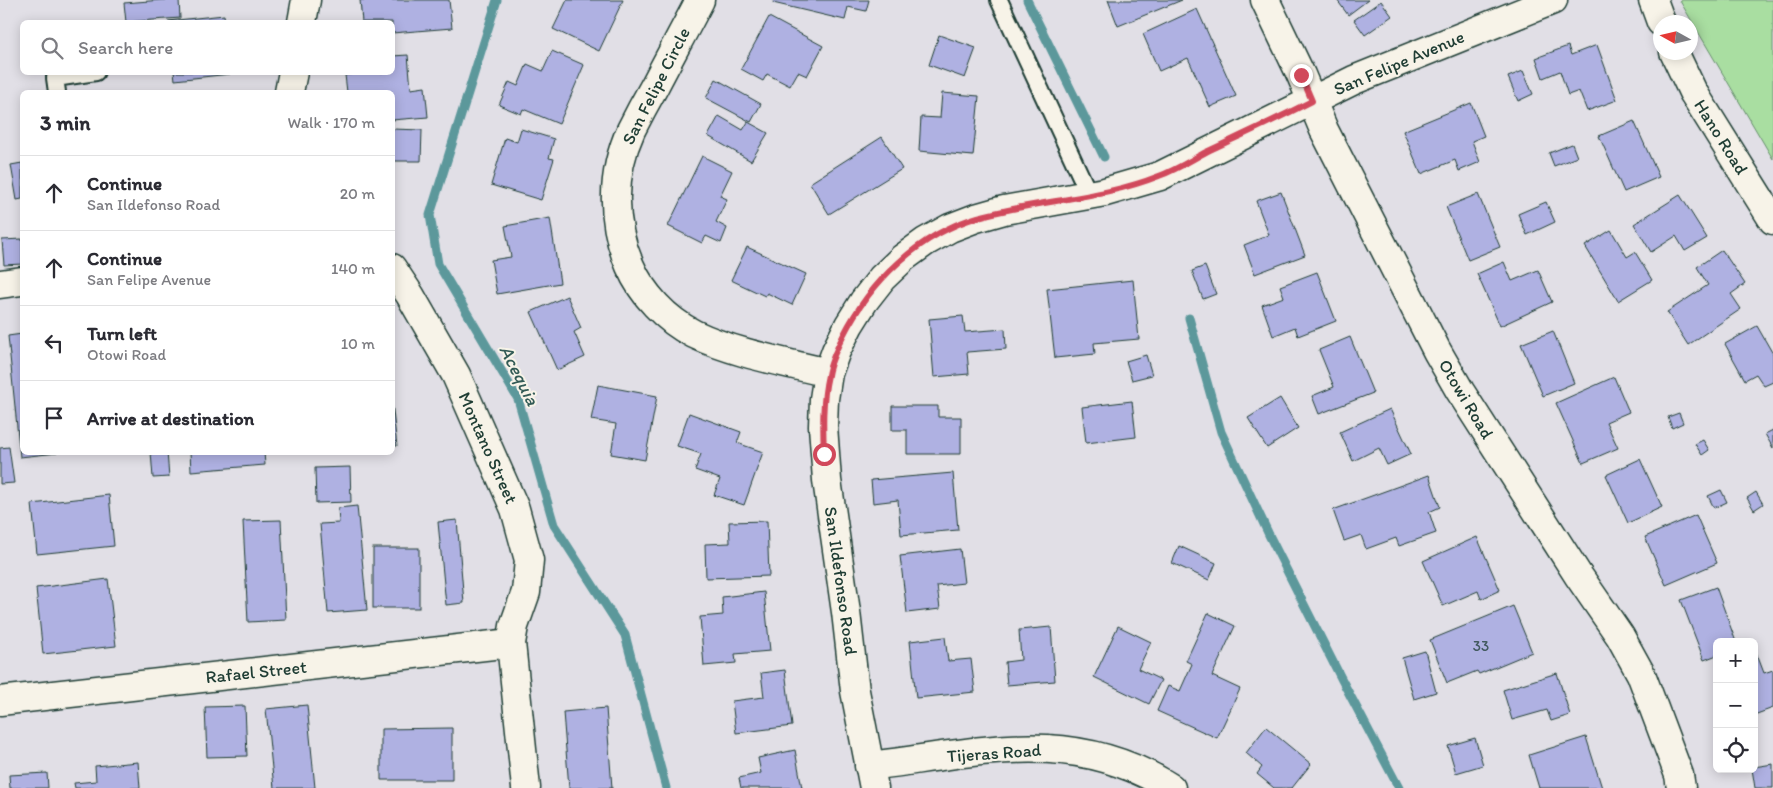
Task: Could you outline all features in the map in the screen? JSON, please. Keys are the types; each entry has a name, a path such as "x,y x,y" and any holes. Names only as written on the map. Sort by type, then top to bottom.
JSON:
{"street":[{"path":"302,20 306,0"},
{"name":"San Felipe Circle","path":"700,0 630,131 622,155 616,179 616,206 618,229 624,252 633,273 644,291 659,308 692,333 732,348 828,373"},
{"name":"Otowi Road","path":"1265,0 1324,130 1394,269 1460,391 1578,575 1620,636 1641,674 1679,775 1681,788"},
{"name":"San Felipe Avenue","path":"828,373 845,334 864,301 882,278 925,242 950,228 1004,210 1104,192 1160,176 1354,80 1553,0"},
{"path":"1653,0 1659,15"},
{"name":"Hano Road","path":"1678,60 1697,100 1773,220"},
{"path":"289,90 292,75"},
{"name":"Montano Street","path":"395,272 456,375 515,509 529,560 526,592 514,626 511,643 526,788"},
{"path":"0,284 20,281"},
{"name":"San Ildefonso Road","path":"828,373 824,399 823,426 825,463 855,691 872,777"},
{"name":"Rafael Street","path":"0,701 511,643"},
{"name":"Tijeras Road","path":"872,777 995,750 1045,748 1095,754 1139,770 1172,788"}],"lane":[{"path":"999,0 1089,194"},
{"path":"57,90 55,78 76,75"}],"green space":[{"path":"1773,0 1773,159 1698,32 1698,15 1688,15 1680,1"}],"building":[{"path":"179,0 180,18 126,20 124,3"},
{"path":"360,0 449,0 452,28 395,33 395,20 362,20"},
{"path":"567,0 623,0 599,51 553,29"},
{"path":"774,0 869,0 866,11 848,7 845,20 773,3"},
{"path":"1108,0 1182,0 1118,26"},
{"path":"1337,0 1368,0 1348,15"},
{"path":"1381,1 1392,16 1365,35 1354,20"},
{"path":"1197,9 1236,96 1210,107 1188,58 1159,71 1143,34"},
{"path":"224,15 225,20 177,20"},
{"path":"769,17 823,46 807,76 798,72 790,86 767,74 763,81 741,69"},
{"path":"939,35 976,48 965,78 929,65"},
{"path":"1597,45 1617,100 1587,111 1579,91 1568,95 1560,71 1543,78 1536,58 1568,46 1571,55"},
{"path":"552,51 584,65 559,124 523,109 521,114 499,105 509,82 518,86 527,64 543,71"},
{"path":"408,55 411,89 425,87 428,117 395,120 395,90 347,90 345,75 395,75 395,56"},
{"path":"1523,71 1533,94 1518,101 1508,77"},
{"path":"174,75 221,75 175,80"},
{"path":"716,79 761,104 751,122 706,98"},
{"path":"942,93 979,96 973,156 919,151 921,117 940,118"},
{"path":"1471,103 1484,136 1472,141 1480,162 1459,171 1455,160 1421,174 1403,131"},
{"path":"719,116 743,130 748,122 768,133 751,161 708,136"},
{"path":"1634,121 1659,177 1624,192 1599,136"},
{"path":"395,129 422,130 421,161 395,161"},
{"path":"521,129 554,139 549,158 554,159 541,200 491,185 505,138 517,142"},
{"path":"882,137 902,169 829,214 810,183"},
{"path":"1572,144 1577,157 1554,166 1549,153"},
{"path":"702,156 732,171 720,196 727,199 716,222 727,228 721,243 706,236 702,243 668,226"},
{"path":"20,163 20,199 17,200 11,165"},
{"path":"1281,192 1305,255 1255,274 1244,245 1269,235 1256,201"},
{"path":"1478,194 1500,247 1468,260 1446,207"},
{"path":"1680,195 1707,238 1685,251 1676,236 1651,252 1634,224"},
{"path":"1546,202 1555,222 1527,235 1518,214"},
{"path":"550,218 560,283 497,294 491,260 511,257 505,226"},
{"path":"1611,230 1627,257 1635,252 1652,280 1618,301 1585,246"},
{"path":"20,239 20,264 4,265 2,240"},
{"path":"747,247 806,274 792,305 767,293 765,296 731,280"},
{"path":"1722,250 1745,284 1731,294 1741,309 1688,345 1667,312 1708,285 1697,267"},
{"path":"1504,262 1512,281 1538,270 1552,302 1500,326 1477,274"},
{"path":"1205,266 1216,294 1203,299 1192,271"},
{"path":"1317,272 1336,321 1298,336 1295,327 1273,336 1262,305 1284,297 1280,286"},
{"path":"1133,280 1139,339 1094,343 1095,354 1055,358 1047,289"},
{"path":"567,296 581,328 574,332 585,357 557,370 531,312"},
{"path":"963,316 965,332 1005,329 1006,349 967,352 969,374 934,377 929,319"},
{"path":"1757,326 1773,354 1773,382 1764,386 1756,374 1745,380 1725,344"},
{"path":"1553,331 1574,383 1543,396 1521,344"},
{"path":"20,334 20,455 38,455 20,457 8,336"},
{"path":"1350,337 1373,393 1319,414 1312,396 1334,387 1319,350"},
{"path":"1146,355 1152,375 1132,380 1126,361"},
{"path":"1614,377 1629,412 1606,422 1618,448 1583,463 1556,403"},
{"path":"598,385 657,396 645,460 611,454 616,424 591,420"},
{"path":"1280,398 1298,428 1267,448 1248,418"},
{"path":"1132,401 1136,437 1086,443 1082,407"},
{"path":"892,406 938,406 938,417 961,417 961,454 907,454 907,430 892,430"},
{"path":"1390,409 1411,454 1387,465 1379,448 1353,461 1340,432"},
{"path":"689,413 741,432 737,443 763,452 744,505 714,495 720,479 695,470 701,454 677,446"},
{"path":"1679,413 1683,423 1672,428 1668,417"},
{"path":"395,428 397,446 395,446"},
{"path":"1773,430 1773,448 1765,434"},
{"path":"1703,440 1709,450 1702,455 1695,444"},
{"path":"9,447 14,483 0,484 0,448"},
{"path":"151,455 167,455 169,477 153,478"},
{"path":"190,455 264,455 265,465 191,471"},
{"path":"1640,459 1662,507 1628,523 1606,475"},
{"path":"350,467 351,502 316,503 315,468"},
{"path":"953,473 958,530 901,535 898,500 873,503 871,480"},
{"path":"1429,475 1440,507 1429,512 1436,533 1399,546 1396,538 1366,549 1361,535 1344,541 1333,510"},
{"path":"1721,490 1727,502 1714,508 1708,496"},
{"path":"1756,492 1763,504 1754,510 1747,498"},
{"path":"109,495 114,546 37,554 32,504"},
{"path":"357,506 367,610 328,613 320,524 339,523 338,508"},
{"path":"1696,515 1717,563 1666,585 1645,537"},
{"path":"281,520 286,620 248,622 243,521"},
{"path":"457,520 464,603 446,605 438,522"},
{"path":"767,521 769,576 706,578 705,544 730,543 729,522"},
{"path":"1477,537 1500,590 1481,599 1478,591 1443,606 1423,561"},
{"path":"1179,546 1216,563 1209,580 1172,563"},
{"path":"373,548 419,548 419,608 373,608"},
{"path":"960,549 964,583 937,586 940,609 907,613 900,556"},
{"path":"108,579 116,646 43,654 36,588"},
{"path":"1716,587 1735,638 1713,638 1713,657 1704,660 1681,600"},
{"path":"764,592 770,651 735,654 736,663 704,666 700,617 723,615 722,597"},
{"path":"1513,606 1532,652 1479,674 1477,671 1447,683 1430,640"},
{"path":"1208,613 1235,626 1212,676 1240,689 1217,738 1157,711 1168,686 1180,691 1192,664 1186,661"},
{"path":"1118,626 1151,642 1138,669 1161,680 1149,704 1094,677"},
{"path":"1051,627 1055,681 1007,685 1005,662 1021,660 1019,630"},
{"path":"945,637 948,661 971,659 975,692 916,698 910,641"},
{"path":"1425,651 1436,692 1414,699 1402,658"},
{"path":"1758,657 1764,673 1773,670 1773,708 1758,714"},
{"path":"785,670 792,726 736,733 732,701 764,697 761,673"},
{"path":"1557,673 1570,715 1551,721 1547,710 1512,720 1503,690"},
{"path":"307,705 315,788 274,788 266,709"},
{"path":"245,706 247,756 207,757 205,707"},
{"path":"606,708 612,788 569,788 563,712"},
{"path":"1266,727 1311,764 1292,788 1274,788 1257,774 1262,767 1246,753"},
{"path":"452,728 452,780 381,780 381,729"},
{"path":"1586,737 1602,788 1539,788 1529,755"},
{"path":"1475,738 1483,765 1456,773 1448,746"},
{"path":"795,750 802,788 741,788 739,778 761,773 758,758"},
{"path":"138,762 140,788 75,788 74,783 96,781 95,766"},
{"path":"1773,764 1773,788 1755,788 1753,773 1758,773 1758,766"},
{"path":"47,773 48,788 10,788 9,775"}],"waterway":[{"name":"Acequia","path":"497,0 430,215 438,264 518,399 554,525 625,635 666,788"},
{"path":"1027,0 1104,157"},
{"path":"1189,318 1221,432 1270,537 1399,788"}],"route":[{"path":"824,454 824,399 828,373 836,351 864,301 882,278 904,258 925,242 950,228 976,218 1004,210 1104,192 1160,176 1312,101 1301,75"}]}
